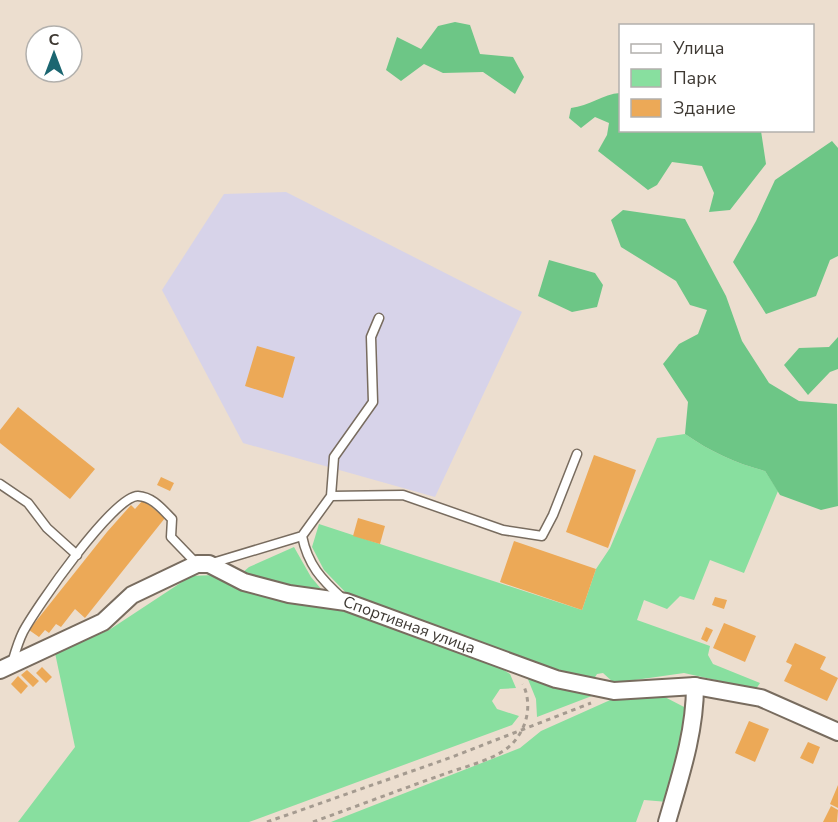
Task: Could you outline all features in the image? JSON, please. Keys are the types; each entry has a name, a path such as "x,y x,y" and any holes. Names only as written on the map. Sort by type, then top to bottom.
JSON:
{"street":[{"name":"Спортивная улица","path":"203,564 244,582 289,594 346,602 556,679 614,691 696,686 761,698 838,732"},
{"path":"6,667 103,622 132,596 203,564"},
{"path":"667,822 688,751 696,709 696,686"}],"lane":[{"path":"6,667 23,633 50,589 76,555 125,500 137,496 155,501 172,519 171,537 203,564 302,536 331,496 334,457 373,402 371,337 379,318"},
{"path":"331,496 403,495 503,530 542,536 553,515 577,454"},
{"path":"0,484 28,502 47,528 76,555"},
{"path":"302,536 306,557 317,575 346,602"}],"path":[{"path":"313,822 482,760 511,745 524,729 529,697 510,662"},
{"path":"267,822 452,758 587,706 614,691"}],"shaded area":[{"path":"286,192 522,312 435,497 243,443 162,290 224,194"}],"green space":[{"path":"455,22 470,25 480,54 513,57 524,77 515,94 483,72 443,73 424,64 401,81 386,70 397,37 421,49 438,26"},
{"path":"619,93 619,132 761,132 766,164 730,210 709,212 714,193 702,166 672,162 657,185 648,190 598,151 607,135 609,123 595,117 581,128 569,118 571,108"},
{"path":"832,141 838,148 838,256 830,260 816,296 766,314 733,262 775,180"},
{"path":"623,210 685,219 726,296 742,341 769,383 799,401 837,404 838,506 821,510 780,495 765,471 724,456 685,434 688,402 663,364 679,344 698,334 707,310 690,305 676,281 621,247 611,220"},
{"path":"549,260 595,273 603,285 597,307 572,312 538,296"},
{"path":"838,337 838,369 830,372 808,395 784,365 799,348 829,347"},
{"path":"685,434 724,456 765,471 778,491 744,573 710,560 694,600 680,596 667,609 644,600 637,620 710,646 708,655 713,664 760,683 756,689 684,673 614,683 603,673 597,674 592,682 483,646 349,596 324,570 312,547 319,524 582,610 596,569 610,548 657,438"},
{"path":"294,547 311,577 322,590 307,591 242,573 249,567"},
{"path":"215,575 349,609 488,660 510,674 516,688 500,689 492,701 497,709 519,716 512,725 249,822 18,822 75,747 55,653 109,630 191,576"},
{"path":"525,672 597,694 537,717 536,699"},
{"path":"659,694 686,708 687,720 668,802 644,800 636,822 331,822 520,748 541,731 617,697"}],"building":[{"path":"257,346 295,357 283,398 245,386"},
{"path":"18,407 95,469 70,499 0,443 0,430"},
{"path":"594,455 636,470 608,548 566,532"},
{"path":"161,477 174,483 170,491 157,485"},
{"path":"143,500 165,518 85,618 75,609 61,627 56,624 49,633 45,630 39,637 29,630 107,532 131,505 135,509"},
{"path":"358,518 385,526 380,544 353,536"},
{"path":"514,541 596,569 582,610 500,582"},
{"path":"715,597 727,600 724,609 712,605"},
{"path":"724,623 756,636 745,662 713,648"},
{"path":"706,627 713,630 707,642 701,639"},
{"path":"795,643 826,657 820,669 838,678 827,701 784,681 792,665 786,662"},
{"path":"42,667 52,677 46,683 36,673"},
{"path":"27,670 39,681 33,687 21,675"},
{"path":"18,676 28,686 21,694 11,684"},
{"path":"749,721 769,729 755,762 735,753"},
{"path":"808,742 820,747 813,764 800,758"},
{"path":"838,785 838,808 830,804"},
{"path":"831,806 838,810 837,822 823,822"}]}
